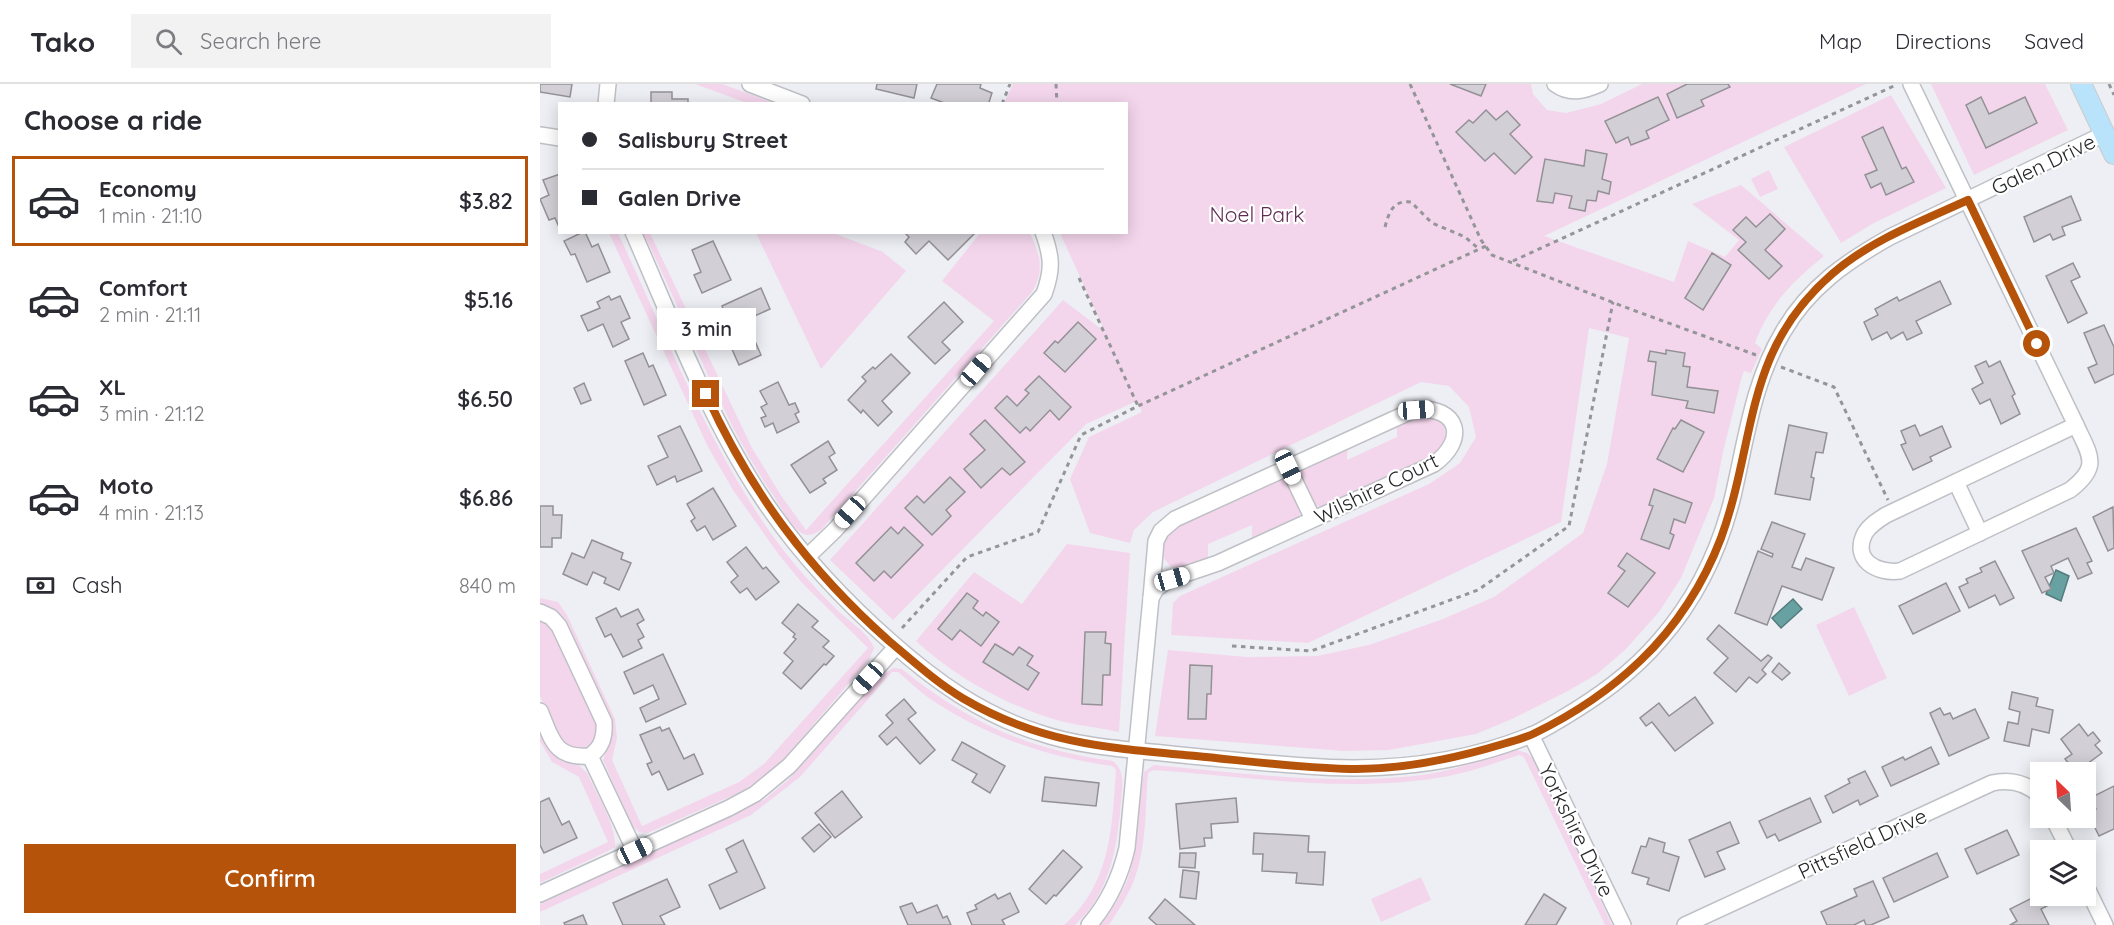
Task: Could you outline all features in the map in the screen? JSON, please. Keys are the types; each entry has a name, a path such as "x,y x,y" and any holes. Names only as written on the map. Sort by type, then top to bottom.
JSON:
{"main road":[{"path":"2081,84 2114,154"}],"street":[{"path":"606,102 608,84"},
{"path":"750,84 797,102"},
{"path":"1555,84 1573,92 1600,84"},
{"path":"1911,84 2076,425 2089,454 2090,464 2083,480 2070,490 1900,571 1888,573 1877,570 1865,559 1862,543 1865,533 1886,515 2076,425"},
{"name":"Galen Drive","path":"634,234 715,414 761,496 807,557 839,593 896,647 945,686 963,699 1004,720 1065,741 1137,751 1254,762 1373,769 1456,758 1531,735 1590,702 1628,672 1662,638 1695,591 1721,537 1762,377 1772,352 1795,313 1834,272 1857,255 2104,134"},
{"path":"540,135 558,138"},
{"path":"807,557 835,530 1039,301 1044,294 1052,268 1044,234"},
{"name":"Wilshire Court","path":"1089,925 1113,892 1122,870 1127,848 1156,541 1164,527 1175,519 1416,410 1439,411 1448,416 1453,423 1455,433 1450,450 1434,464 1218,563 1168,580 1156,589 1151,598"},
{"path":"1288,467 1313,519"},
{"path":"1956,482 1980,533"},
{"path":"540,612 551,617 559,626 604,722 602,743 590,756 579,757 561,752 540,711"},
{"path":"540,894 755,794 789,766 896,647"},
{"name":"Yorkshire Drive","path":"1531,735 1623,925"},
{"path":"590,756 635,851"},
{"name":"Pittsfield Drive","path":"1685,925 1992,783 2012,781 2024,784 2030,788"},
{"path":"2096,906 2105,925"}],"path":[{"path":"1003,102 1010,84"},
{"path":"1056,84 1057,102"},
{"path":"1410,84 1485,246 1492,255 1757,356"},
{"path":"1511,262 1898,84"},
{"path":"2109,84 2114,95"},
{"path":"1385,227 1392,207 1396,203 1411,202 1432,223 1465,237 1479,249"},
{"path":"902,628 967,557 1038,532 1081,435 1138,406 1485,246"},
{"path":"1079,278 1138,406"},
{"path":"1232,646 1311,651 1478,590 1569,526 1613,302"},
{"path":"1781,367 1834,387 1888,501"}],"green space":[{"path":"695,84 722,84 771,102 744,102"},
{"name":"Noel Park","path":"1013,84 1531,84 1533,94 1547,110 1566,113 1601,104 1642,84 1866,84 1544,236 1674,282 1688,241 1725,257 1739,240 1692,204 1741,185 1824,256 1783,295 1761,329 1755,343 1762,349 1751,373 1744,371 1741,380 1714,498 1681,578 1659,612 1625,650 1597,674 1512,719 1476,734 1389,750 1344,751 1155,736 1168,650 1247,657 1317,656 1369,645 1443,619 1494,597 1583,533 1607,464 1629,338 1589,328 1561,522 1308,643 1171,635 1173,603 1180,596 1429,484 1460,463 1476,437 1469,407 1449,386 1421,382 1153,512 1134,530 1130,543 1090,533 1070,479 1089,437 1142,412 1137,401 1086,424 893,620 830,560 1063,300 1105,332 1060,234 1128,234 1128,102 1004,102"},
{"path":"1931,84 2045,84 2068,130 1974,175"},
{"path":"1891,95 1946,188 1872,224 1841,243 1784,147"},
{"path":"1769,170 1778,189 1760,197 1751,179"},
{"path":"609,234 618,234 700,412 737,481 758,514 805,576 836,609 863,632 874,648 869,660 783,760 763,777 741,792 648,833 639,832 631,825 603,760 611,737 609,720 566,626 554,609 540,603 540,598 558,602 567,615 615,719 617,738 612,760 642,826 739,782 764,764 868,648 803,584 779,555 733,490 708,447"},
{"path":"643,234 650,234 752,448 782,497 806,530 994,321 942,281 979,234 1030,234 1040,262 1039,276 1032,292 821,530 808,535 796,529 789,520 753,464 719,399"},
{"path":"756,234 836,234 883,252 906,271 821,369"},
{"path":"1423,413 1442,421 1445,433 1442,446 1430,458 1323,508 1311,504 1298,477 1303,464 1348,443 1347,460 1397,437 1397,421"},
{"path":"1275,477 1289,481 1302,507 1298,520 1252,541 1252,525 1208,544 1208,562 1190,568 1176,569 1168,563 1161,544 1170,528"},
{"path":"1067,544 1130,553 1119,732 1064,722 1004,700 967,680 916,641 974,572 1022,604"},
{"path":"1854,607 1887,678 1849,696 1816,625"},
{"path":"540,620 551,626 597,724 598,731 595,740 592,744 582,748 571,750 560,740 540,696"},
{"path":"893,668 902,669 951,704 1000,731 1053,749 1113,761 1117,765 1122,775 1122,786 1117,837 1110,869 1096,899 1075,925 1064,925 1080,909 1091,891 1106,854 1113,813 1116,770 1112,766 1040,751 995,734 930,699 898,672 892,672 800,777 751,815 540,912 540,904 765,799 788,780 882,675"},
{"path":"540,729 550,749 559,759 579,765 587,773 613,830 615,847 540,883 540,874 608,842 579,777 552,762 540,741"},
{"path":"1517,750 1527,753 1535,761 1612,925 1605,925 1524,757 1519,755 1449,776 1375,784 1301,782 1153,770 1148,773 1145,827 1134,880 1109,925 1101,925 1117,901 1129,875 1135,850 1144,772 1154,765 1326,779 1395,778 1429,774"},
{"path":"1421,877 1431,900 1381,922 1371,899"}],"water":[{"path":"2056,570 2069,576 2061,601 2046,594"},
{"path":"1793,599 1802,609 1781,628 1772,618"}],"building":[{"path":"540,84 572,84 570,97 540,92"},
{"path":"877,84 917,84 914,98 876,89"},
{"path":"937,84 981,84 980,88 992,93 989,102 942,102 931,98"},
{"path":"1450,84 1486,84 1481,96"},
{"path":"1687,84 1728,84 1730,87 1701,100 1704,106 1677,118 1667,94"},
{"path":"651,92 672,92 672,99 688,99 688,102 651,102"},
{"path":"1658,97 1669,120 1646,131 1649,138 1631,145 1628,137 1616,143 1605,121"},
{"path":"1981,97 1989,114 2025,97 2037,123 1986,148 1966,105"},
{"path":"1486,110 1496,120 1507,111 1520,125 1510,134 1532,157 1515,174 1494,153 1485,161 1456,132 1469,120 1473,123"},
{"path":"1883,127 1902,169 1906,167 1914,182 1886,195 1881,183 1871,188 1865,175 1877,170 1862,137"},
{"path":"1586,150 1607,154 1602,179 1611,182 1609,194 1598,191 1596,201 1587,200 1585,211 1569,208 1572,196 1555,193 1553,203 1537,201 1545,159 1584,166"},
{"path":"558,175 558,225 555,218 549,220 540,199 549,195 543,180"},
{"path":"2071,196 2081,220 2062,227 2065,235 2053,240 2050,234 2034,242 2024,217"},
{"path":"1770,214 1785,229 1765,250 1782,266 1769,279 1738,250 1746,242 1733,230 1746,217 1756,227"},
{"path":"579,234 586,234 592,247 598,244 610,272 587,282 575,254 571,255 564,241"},
{"path":"906,234 974,234 948,260 929,241 916,254 905,242 909,237"},
{"path":"713,241 731,280 702,293 694,275 701,272 692,250"},
{"path":"1712,253 1731,265 1703,310 1685,298"},
{"path":"2073,263 2080,277 2071,281 2087,313 2068,323 2046,276"},
{"path":"1940,281 1951,304 1916,321 1922,333 1907,340 1903,332 1891,339 1887,332 1872,340 1864,322 1878,315 1875,309 1897,297 1899,301"},
{"path":"761,288 770,309 746,320 761,355 739,365 719,320 726,317 722,306"},
{"path":"609,296 611,300 620,296 630,318 621,322 629,339 613,347 603,324 588,331 581,316 600,308 597,302"},
{"path":"944,302 963,322 942,342 950,350 935,364 908,337"},
{"path":"1078,322 1096,339 1065,372 1044,353 1055,341 1058,343"},
{"path":"2104,325 2114,347 2114,374 2095,383 2088,368 2097,364 2084,333"},
{"path":"1666,350 1685,353 1683,366 1690,367 1687,387 1718,391 1714,413 1686,408 1688,401 1652,395 1656,362 1648,361 1650,351 1666,354"},
{"path":"643,353 649,367 653,365 666,395 644,405 625,361"},
{"path":"891,354 910,373 882,401 892,412 878,426 863,410 861,413 848,400 866,381 862,377 873,367 875,369"},
{"path":"1986,361 1989,367 2000,361 2015,394 2012,396 2020,414 2001,424 1990,399 1980,404 1972,389 1983,383 1975,366"},
{"path":"1039,376 1071,407 1059,420 1050,410 1030,431 1026,427 1020,433 995,408 1007,396 1017,406 1029,393 1025,390"},
{"path":"778,382 789,405 795,403 799,412 795,414 799,422 777,433 773,423 765,427 761,418 766,416 761,407 767,404 760,391"},
{"path":"584,383 591,400 581,404 574,388"},
{"path":"985,420 1025,462 1010,475 1002,468 981,488 964,469 985,450 970,434"},
{"path":"1681,420 1704,432 1683,472 1657,459 1673,428 1675,429"},
{"path":"1789,425 1827,433 1823,453 1816,452 1811,477 1814,478 1810,500 1775,494"},
{"path":"1915,425 1920,436 1942,426 1951,447 1930,457 1932,461 1913,470 1901,445 1906,443 1901,431"},
{"path":"680,426 702,471 677,482 675,476 657,485 648,466 668,457 658,436"},
{"path":"828,441 835,453 829,457 837,470 823,479 826,483 810,493 791,465"},
{"path":"950,477 965,492 946,510 951,516 932,535 905,508 917,496 924,503"},
{"path":"713,488 736,526 713,540 705,526 697,531 691,521 695,518 687,504"},
{"path":"1654,489 1692,503 1685,523 1674,519 1670,533 1674,535 1669,549 1641,539 1653,506 1649,505"},
{"path":"540,506 553,506 553,515 562,515 561,538 552,538 552,547 540,547"},
{"path":"2113,507 2114,548 2108,551 2093,517"},
{"path":"1772,522 1805,534 1792,567 1801,570 1806,558 1834,568 1822,600 1782,586 1767,625 1735,613 1758,551 1772,557 1773,554 1761,549"},
{"path":"891,527 898,534 904,527 923,545 891,578 884,571 874,581 856,563"},
{"path":"2076,528 2092,561 2087,563 2092,573 2078,579 2068,558 2051,566 2054,573 2045,577 2051,589 2042,593 2022,551"},
{"path":"592,540 623,553 621,559 631,563 619,590 604,583 606,578 593,572 587,585 563,574 572,553 584,558"},
{"path":"746,547 763,569 766,567 779,582 756,600 747,588 740,593 731,582 738,576 727,562"},
{"path":"1627,553 1655,573 1628,607 1608,593 1625,571 1618,566"},
{"path":"1995,561 2014,598 2000,605 1995,595 1969,608 1959,587 1968,583 1966,579 1982,572 1980,568"},
{"path":"1946,583 1960,611 1913,634 1899,606"},
{"path":"967,593 978,601 973,608 983,616 986,612 999,622 981,646 960,630 952,640 938,629"},
{"path":"798,604 818,621 812,627 829,641 823,647 834,656 801,689 783,673 793,661 784,653 796,639 793,637 795,634 782,623"},
{"path":"616,608 621,617 638,609 644,620 637,624 644,637 638,640 642,648 623,657 611,634 605,637 596,618"},
{"path":"1719,625 1761,661 1768,655 1772,658 1762,670 1766,674 1757,683 1749,677 1736,692 1714,673 1728,658 1707,639"},
{"path":"1085,632 1106,632 1105,643 1111,644 1110,675 1103,675 1102,705 1082,704"},
{"path":"995,644 1013,655 1019,647 1033,656 1027,665 1039,673 1028,690 983,662"},
{"path":"663,654 686,704 646,722 640,708 659,699 653,685 634,694 624,672"},
{"path":"1779,663 1790,673 1782,680 1772,672"},
{"path":"1190,665 1212,666 1211,694 1207,694 1206,719 1188,719"},
{"path":"2012,692 2038,698 2036,706 2053,710 2049,733 2032,729 2029,746 2004,741 2008,722 2018,724 2020,712 2009,709"},
{"path":"1695,697 1713,723 1675,751 1652,722 1646,726 1640,718 1659,703 1669,716"},
{"path":"904,699 916,713 908,719 935,750 920,764 896,737 887,745 879,736 893,723 886,715"},
{"path":"1940,708 1944,715 1950,713 1953,719 1975,709 1989,738 1949,756 1930,713"},
{"path":"2079,724 2088,736 2093,732 2100,741 2095,745 2102,753 2090,762 2068,762 2065,759 2072,754 2061,739"},
{"path":"660,727 662,731 669,728 684,759 694,754 703,774 668,790 659,771 652,775 647,764 652,762 640,735"},
{"path":"962,742 1005,766 990,793 972,782 977,774 952,760"},
{"path":"1931,747 1939,764 1891,786 1882,767 1903,757 1905,760"},
{"path":"1865,771 1878,796 1860,805 1858,800 1833,813 1825,796 1850,783 1848,779"},
{"path":"1045,777 1099,783 1096,806 1042,801"},
{"path":"2114,786 2114,829 2099,836 2095,828 2096,795"},
{"path":"842,791 862,817 835,838 815,813"},
{"path":"549,798 562,825 569,821 577,838 544,853 540,845 540,802"},
{"path":"1236,798 1238,822 1211,824 1212,838 1204,838 1205,846 1180,849 1176,804"},
{"path":"1810,798 1821,822 1779,841 1775,834 1767,838 1759,821"},
{"path":"1730,822 1739,843 1717,852 1725,869 1705,877 1689,840"},
{"path":"819,824 831,837 814,852 802,838"},
{"path":"2007,830 2019,855 1977,874 1965,849"},
{"path":"1254,833 1309,836 1308,852 1325,852 1323,885 1296,883 1297,873 1262,871 1263,854 1253,854"},
{"path":"1649,838 1665,843 1663,852 1679,857 1669,891 1647,884 1649,878 1632,873 1641,846 1646,847"},
{"path":"743,840 765,888 720,909 709,885 737,872 726,849"},
{"path":"1063,850 1082,867 1046,904 1029,889"},
{"path":"1180,853 1196,853 1195,868 1179,867"},
{"path":"1937,853 1948,877 1894,902 1883,878"},
{"path":"1183,870 1199,872 1196,899 1180,897"},
{"path":"667,879 680,907 660,916 665,925 623,925 613,903"},
{"path":"1873,881 1889,917 1871,925 1866,925 1864,920 1854,925 1827,925 1821,912 1857,896 1854,889"},
{"path":"1010,893 1019,912 1002,920 1005,925 972,925 967,913 977,909 975,905 995,894 998,899"},
{"path":"1544,894 1566,908 1556,925 1525,925"},
{"path":"1165,899 1195,925 1157,925 1149,918"},
{"path":"2030,899 2030,906 2047,906 2041,909 2049,925 2010,925 2017,921 2010,909"},
{"path":"912,903 917,913 937,905 943,918 947,916 951,925 908,925 900,907"},
{"path":"583,915 587,925 565,925 564,923"}],"route":[{"path":"706,394 736,455 761,496 794,542 832,586 868,622 936,680 963,699 1004,720 1034,731 1065,741 1100,747 1254,762 1373,769 1456,758 1531,735 1590,702 1644,658 1680,616 1709,565 1721,537 1732,500 1753,407 1762,377 1783,330 1812,293 1834,272 1857,255 1968,200 2037,344"}]}
